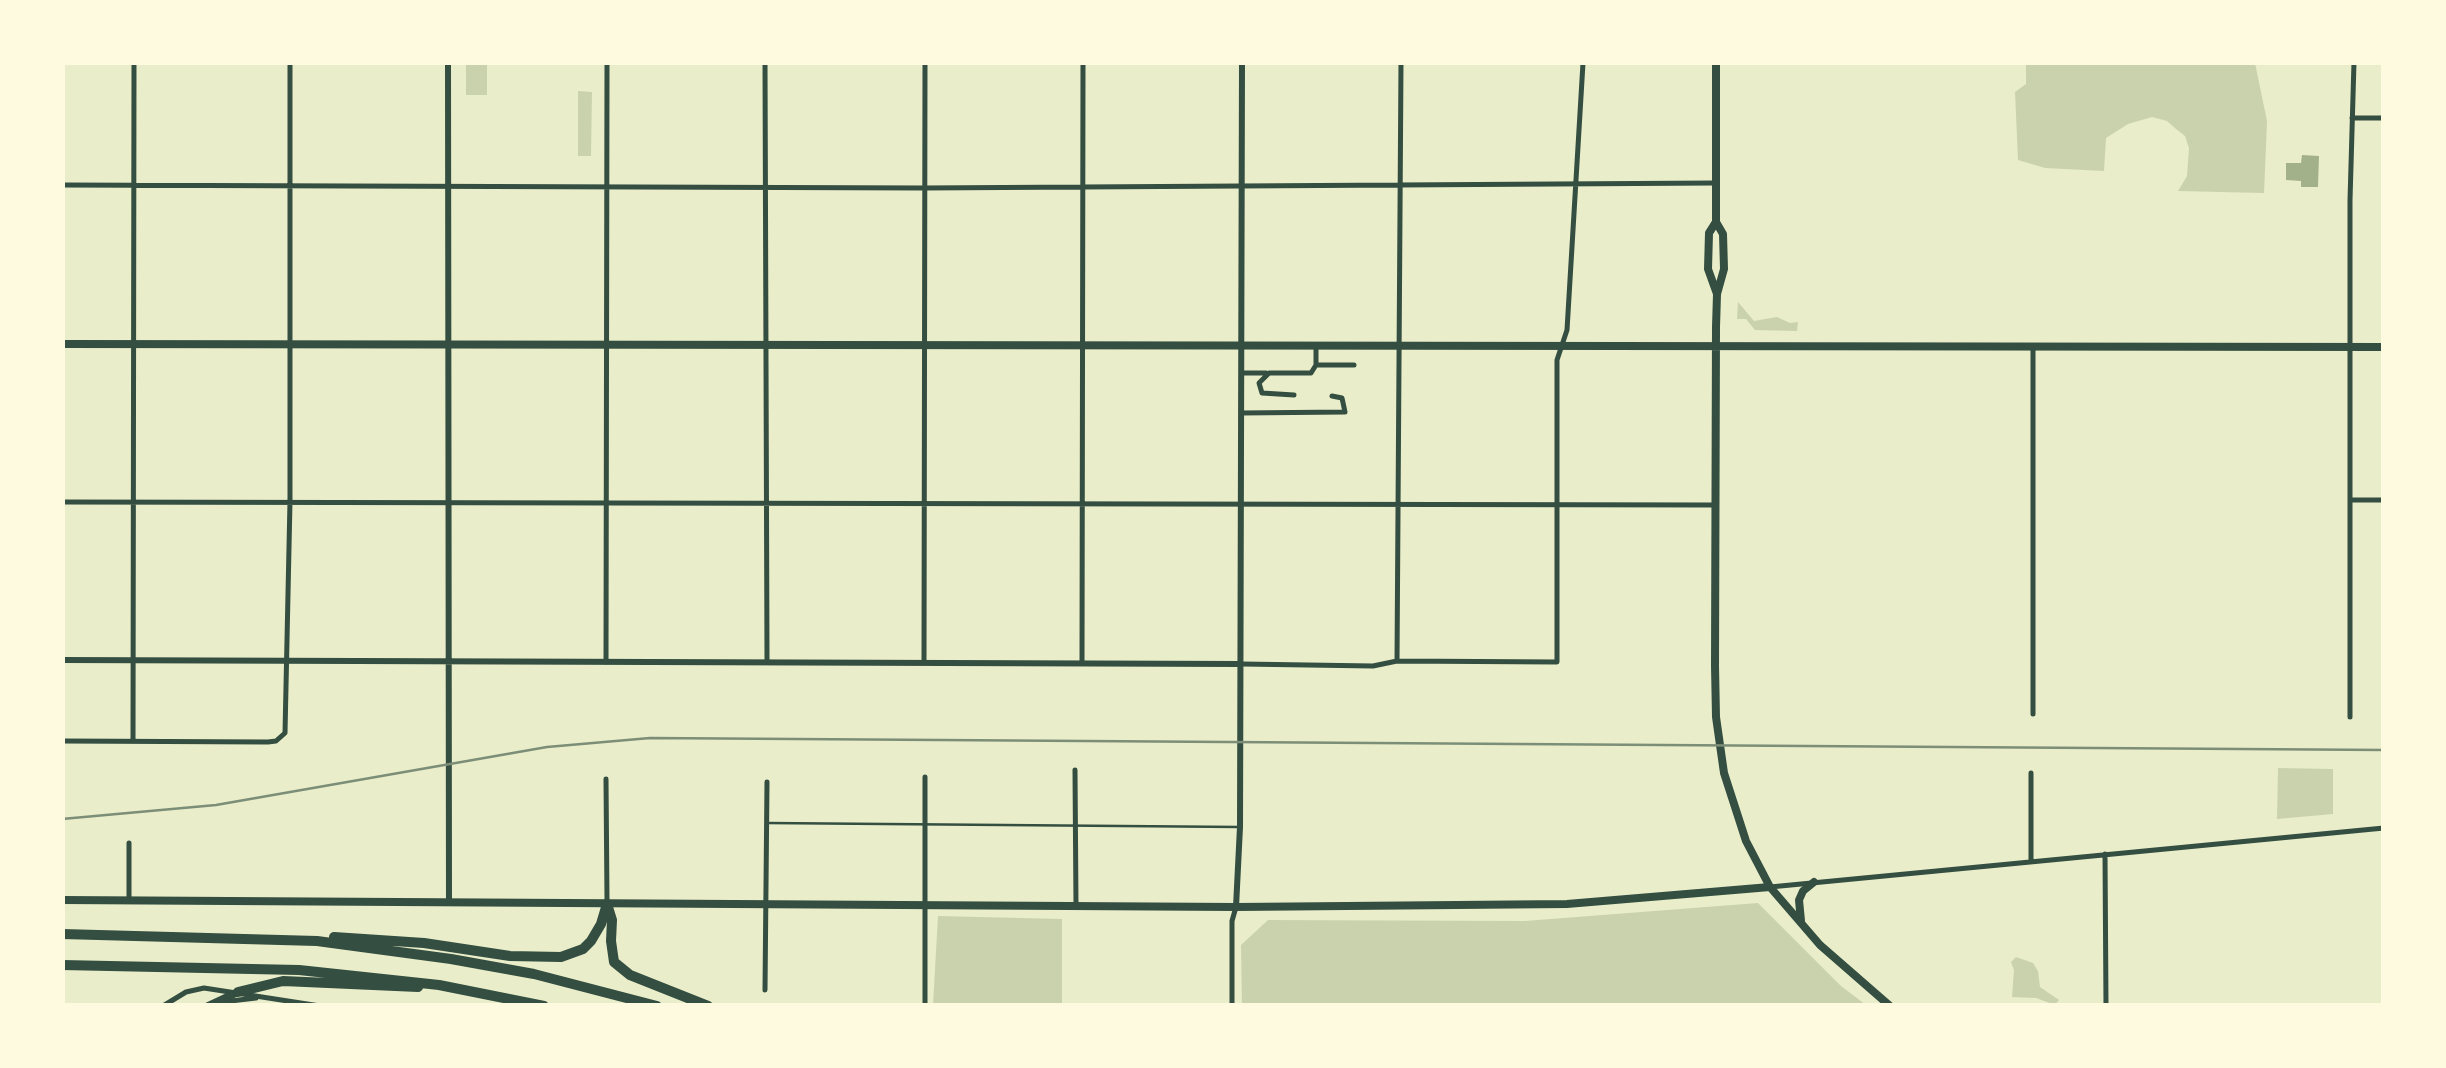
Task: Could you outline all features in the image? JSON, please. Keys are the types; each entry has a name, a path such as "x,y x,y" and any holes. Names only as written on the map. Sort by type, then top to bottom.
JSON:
{"highway":[{"path":"62,934 317,941 360,938 510,956 561,957 583,949 591,941 607,904"},
{"path":"607,904 612,920 614,962 630,976 708,1006"},
{"path":"317,941 452,959 569,982 657,1006"},
{"path":"62,965 254,967 439,986 544,1006"},
{"path":"238,992 282,981 402,988 439,986"}],"main road":[{"path":"1716,62 1716,222 1709,233 1708,268 1717,294"},
{"path":"1716,222 1724,234 1724,269 1717,294 1715,505 1716,717 1724,773 1746,841 1770,887 1802,925 1890,1006"},
{"path":"62,344 2384,347"},
{"path":"1802,925 1799,900 1814,882"},
{"path":"62,900 1236,907 1567,904 1770,887"},
{"path":"209,1006 238,992"}],"street":[{"path":"133,741 134,62"},
{"path":"62,741 268,742 285,733 290,502 290,62"},
{"path":"448,62 449,904"},
{"path":"606,662 608,62"},
{"path":"764,62 766,660"},
{"path":"924,661 925,62"},
{"path":"1082,664 1083,62"},
{"path":"1232,1006 1232,921 1240,827 1242,62"},
{"path":"1397,661 1401,62"},
{"path":"2350,717 2354,62"},
{"path":"62,660 766,660 1373,666 1397,661 1557,662 1558,360 1568,330 1583,64"},
{"path":"2352,118 2384,118"},
{"path":"62,185 924,188 1716,183"},
{"path":"1240,373 1311,372 1316,365 1316,344"},
{"path":"2033,347 2033,714"},
{"path":"1316,365 1354,365"},
{"path":"1269,373 1259,383 1262,393 1294,395"},
{"path":"1240,414 1344,412 1346,403 1332,396"},
{"path":"2351,500 2384,500"},
{"path":"62,502 1715,505"},
{"path":"1075,770 1076,906"},
{"path":"2031,773 2031,860"},
{"path":"925,777 925,1006"},
{"path":"606,779 607,904"},
{"path":"765,990 766,782"},
{"path":"1770,887 2384,828"},
{"path":"129,844 129,900"},
{"path":"2105,854 2106,1006"},
{"path":"163,1006 186,992 204,988 320,1006"},
{"path":"209,1006 263,998"}],"lane":[{"path":"766,823 1240,827"}],"shaded area":[{"path":"466,63 487,63 487,95 466,95"},
{"path":"2026,63 2255,63 2267,121 2264,193 2178,191 2187,176 2189,148 2185,136 2167,121 2152,117 2128,124 2106,138 2104,171 2045,168 2018,160 2015,92 2026,84"},
{"path":"578,91 592,92 591,156 578,156"},
{"path":"2302,155 2319,156 2318,187 2301,187 2301,181 2286,180 2286,163 2301,163"},
{"path":"1738,302 1754,321 1777,317 1798,322 1797,331 1755,330 1746,319 1737,319"},
{"path":"2278,768 2333,769 2333,814 2277,819"},
{"path":"1758,903 1841,986 1866,1005 1242,1005 1241,945 1268,920 1525,921"},
{"path":"938,916 1062,919 1062,1005 933,1005"},
{"path":"2016,957 2033,963 2040,987 2059,1000 2055,1005 2036,998 2012,997 2011,962"}],"railway":[{"path":"62,819 216,805 547,747 650,738 2384,750"}]}
